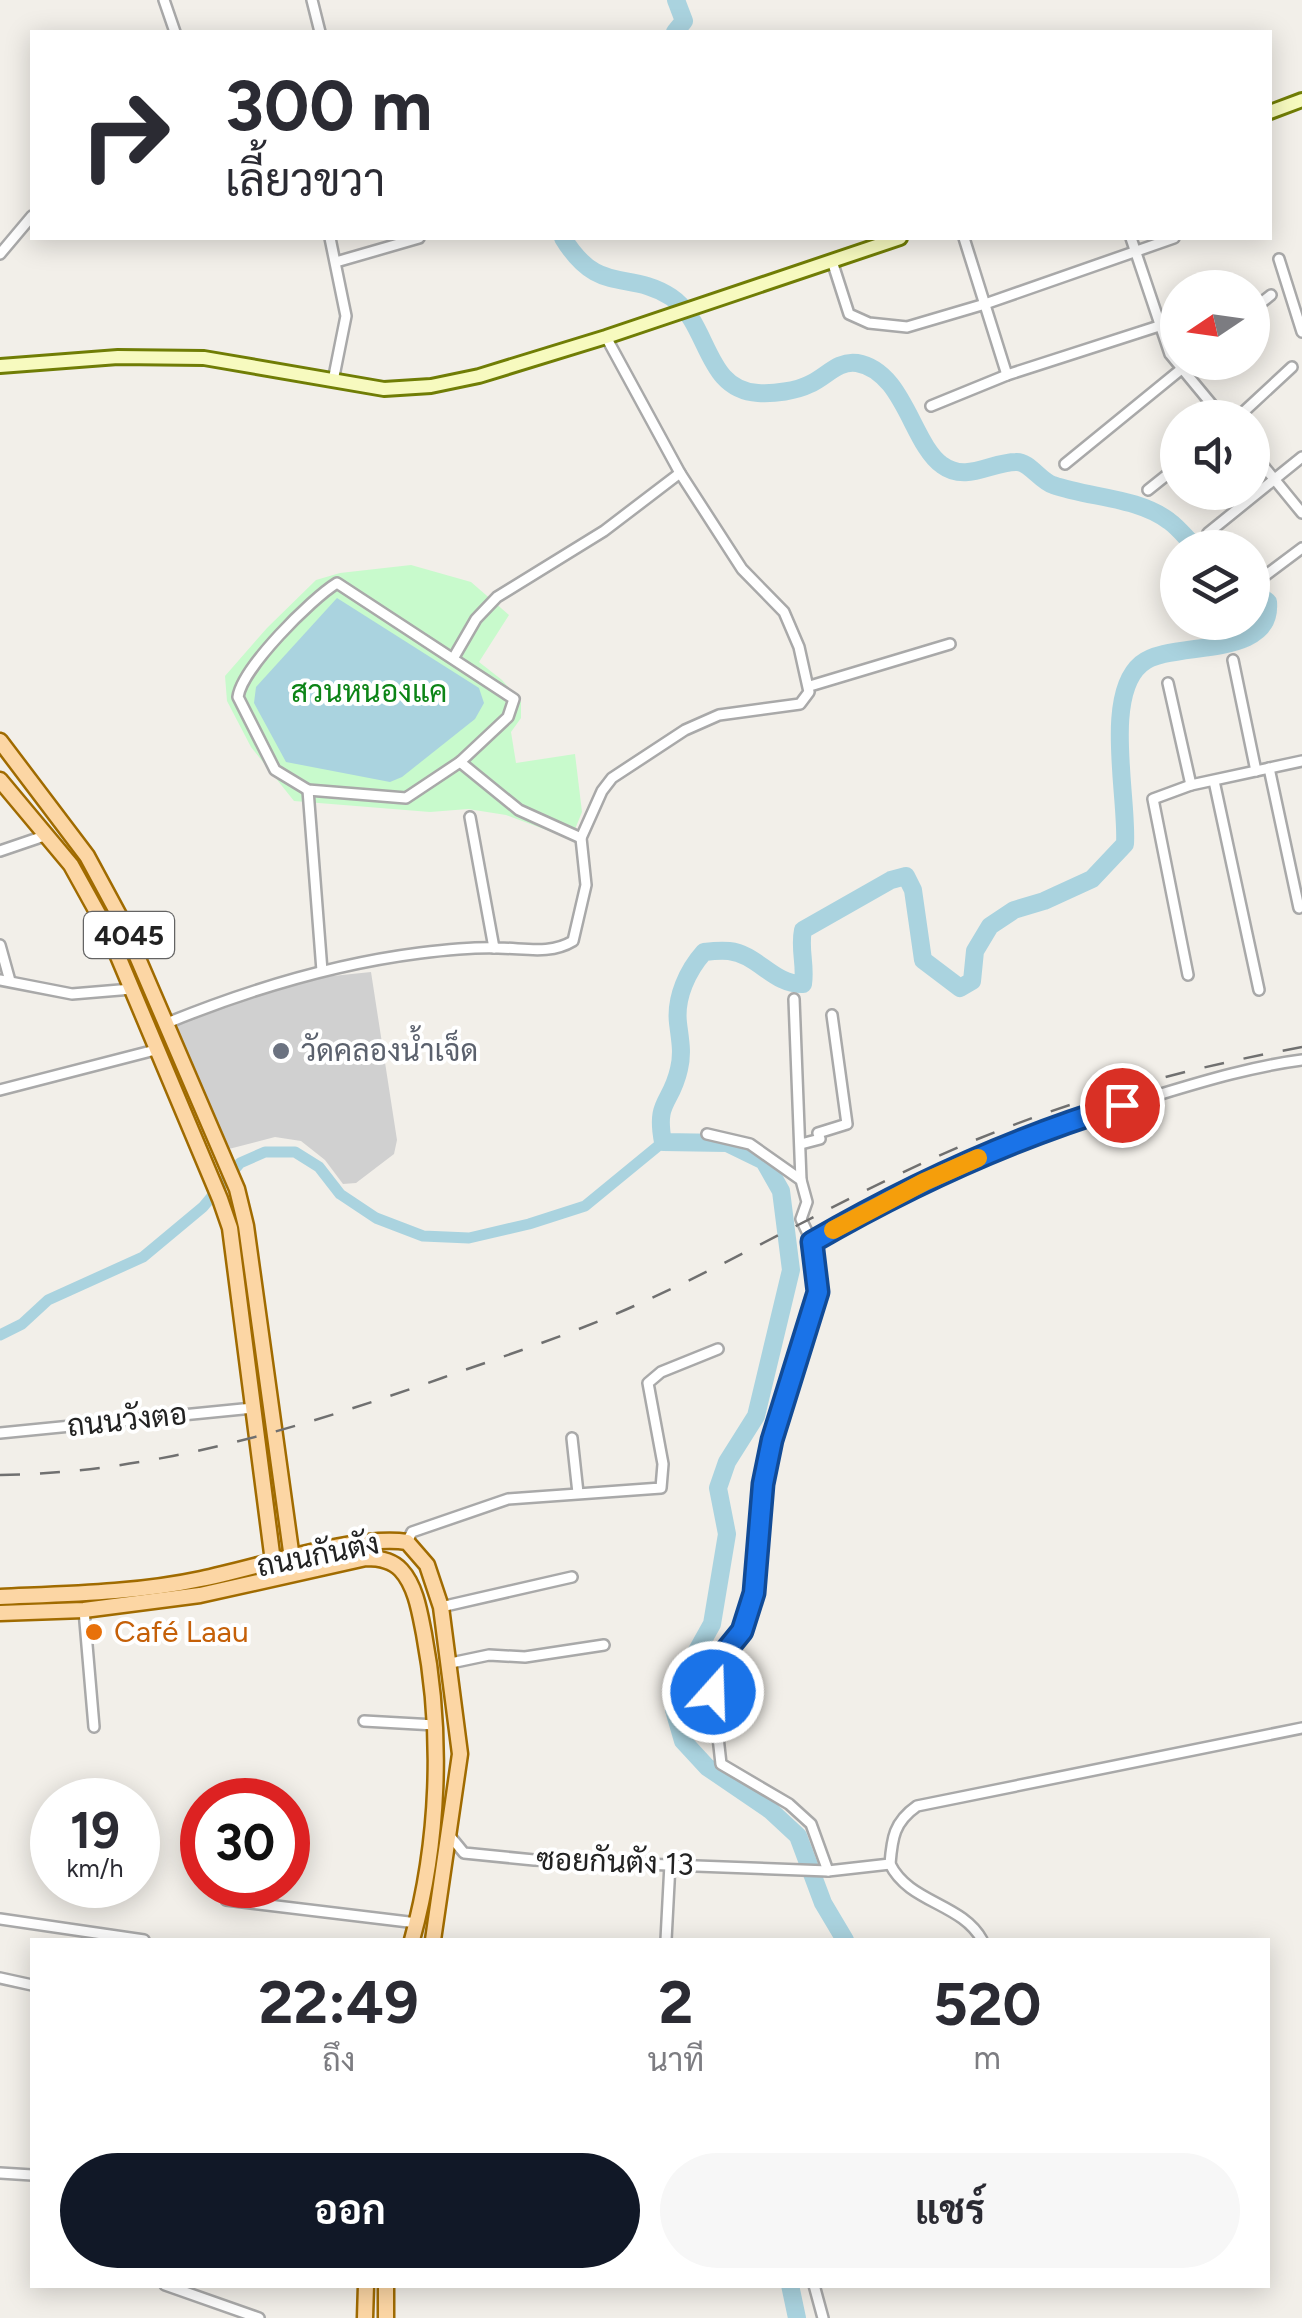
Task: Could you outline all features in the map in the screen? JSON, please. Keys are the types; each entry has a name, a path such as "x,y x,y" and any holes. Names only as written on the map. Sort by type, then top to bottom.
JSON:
{"main road":[{"name":"4045","path":"0,741 88,856 122,919 237,1188 246,1226 293,1566"},
{"name":"4045","path":"0,780 71,866 89,898 159,1049 220,1199 230,1228 274,1570"},
{"name":"ถนนกันตัง","path":"0,1597 106,1599 293,1566 384,1540 407,1542 427,1564 441,1607 460,1754 433,1938"},
{"name":"ถนนกันตัง","path":"293,1566 382,1558 400,1568 420,1612 430,1665 437,1758 431,1834 413,1938"},
{"name":"ถนนกันตัง","path":"0,1612 84,1610 106,1599"},
{"path":"430,1665 451,1663"},
{"path":"431,1834 450,1836"},
{"path":"365,2318 366,2288"},
{"path":"386,2288 386,2318"}],"street":[{"path":"164,0 175,30"},
{"path":"312,0 320,30"},
{"path":"1272,111 1302,100"},
{"path":"0,254 30,218"},
{"path":"330,240 346,316 333,381"},
{"path":"336,262 412,240"},
{"path":"0,366 118,357 204,358 384,389 431,386 479,376 606,337 894,240"},
{"path":"965,240 1007,375"},
{"path":"931,406 1007,375 1159,326 1132,240"},
{"path":"832,261 848,314 870,323 907,327 1168,240"},
{"path":"1279,258 1302,332"},
{"path":"606,337 680,474 742,569 784,612 810,686"},
{"path":"1256,400 1292,367"},
{"path":"1066,464 1169,380"},
{"path":"1212,530 1302,457"},
{"path":"1270,472 1302,513"},
{"path":"454,657 476,619 497,597 604,531 680,474"},
{"path":"1148,490 1160,480"},
{"path":"1270,571 1302,548"},
{"path":"337,582 454,657 514,699 508,718 460,762 406,798 308,790 275,770 238,697 247,673 316,596 337,582"},
{"path":"167,1023 322,971 420,953 494,948 550,950 573,941 586,886 582,838 602,791 612,778 642,755 719,715 800,704 810,686 950,644"},
{"path":"1233,660 1256,771"},
{"path":"1168,683 1191,785"},
{"path":"460,762 519,810 582,838"},
{"path":"1188,975 1153,798 1191,785 1302,762"},
{"path":"1268,768 1300,908"},
{"path":"1214,781 1259,990"},
{"path":"308,790 322,971"},
{"path":"470,817 494,948"},
{"path":"0,851 47,835"},
{"path":"0,945 5,980 72,994 132,989"},
{"path":"794,999 801,1180 808,1202 801,1218 812,1242 818,1292 772,1440 763,1484 754,1593 742,1631 716,1663 713,1692 722,1764 789,1804 811,1824 828,1871"},
{"path":"801,1144 820,1139 818,1132 847,1124 832,1015"},
{"path":"0,1090 159,1049"},
{"path":"812,1242 924,1182 1043,1130 1180,1088 1302,1060"},
{"path":"707,1134 750,1144 801,1180"},
{"path":"407,1542 412,1532 508,1498 661,1488 663,1464 648,1383 660,1372 718,1349"},
{"name":"ถนนวังตอ","path":"0,1432 253,1408"},
{"path":"572,1438 578,1493"},
{"path":"441,1607 572,1577"},
{"path":"84,1610 94,1727"},
{"path":"451,1663 489,1655 525,1657 604,1646"},
{"path":"364,1721 435,1725"},
{"path":"981,1938 969,1922 923,1898 894,1874 890,1864 892,1835 901,1818 917,1806 1302,1728"},
{"name":"ซอยกันตัง 13","path":"450,1836 464,1853 534,1860 828,1871 890,1864"},
{"path":"666,1938 670,1864"},
{"path":"292,1908 417,1923"},
{"path":"0,1919 130,1938"},
{"path":"0,1978 30,1985"},
{"path":"0,2173 30,2175"},
{"path":"174,2288 259,2318"},
{"path":"815,2288 823,2318"}],"shaded area":[{"name":"วัดคลองน้ำเจ็ด","path":"322,971 323,977 371,972 397,1140 394,1154 356,1183 343,1184 325,1160 301,1141 275,1137 221,1151 167,1023"}],"green space":[{"name":"สวนหนองแค","path":"411,565 471,582 509,615 479,662 521,702 521,718 511,732 516,763 575,754 582,812 571,839 506,815 468,809 430,812 294,801 251,747 227,701 225,676 267,628 316,580 340,573"}],"water":[{"path":"337,598 479,688 484,703 475,719 402,777 390,782 286,762 254,703 256,687"}],"waterway":[{"path":"676,0 684,21 677,30"},
{"path":"564,240 589,268 655,289 684,308 717,368 740,389 758,393 792,390 810,384 838,366 857,363 886,379 932,455 951,470 969,472 1021,463 1053,485 1143,507 1179,530"},
{"path":"844,1938 823,1903 798,1836 770,1810 707,1767 683,1741 674,1710 688,1667 712,1624 727,1534 718,1488 727,1462 756,1416 791,1270 781,1191 764,1161 727,1143 663,1142 662,1110 680,1063 681,994 698,959 704,952 713,951 739,953 783,980 803,984 803,930 891,880 906,876 913,890 923,960 960,988 972,981 975,951 990,926 1014,910 1092,879 1125,844 1120,723 1130,679 1141,664 1174,652 1240,640"},
{"path":"0,1335 22,1324 48,1300 143,1257 203,1207 240,1163 265,1152 295,1152 319,1167 340,1194 376,1218 423,1236 469,1238 585,1206 663,1142"},
{"path":"791,2288 797,2318"}],"railway":[{"path":"0,1475 114,1466 170,1457 280,1430 389,1396 611,1316 955,1148 1003,1129 1151,1081 1302,1047"}],"slow traffic":[{"path":"833,1230 978,1158"}],"place":[{"name":"วัดคลองน้ำเจ็ด","path":"281,1051"},
{"name":"Café Laau","path":"94,1632"}],"route":[{"path":"713,1692 716,1663 742,1631 754,1593 763,1484 772,1440 818,1292 812,1242 863,1212 994,1150 1122,1105"}]}
